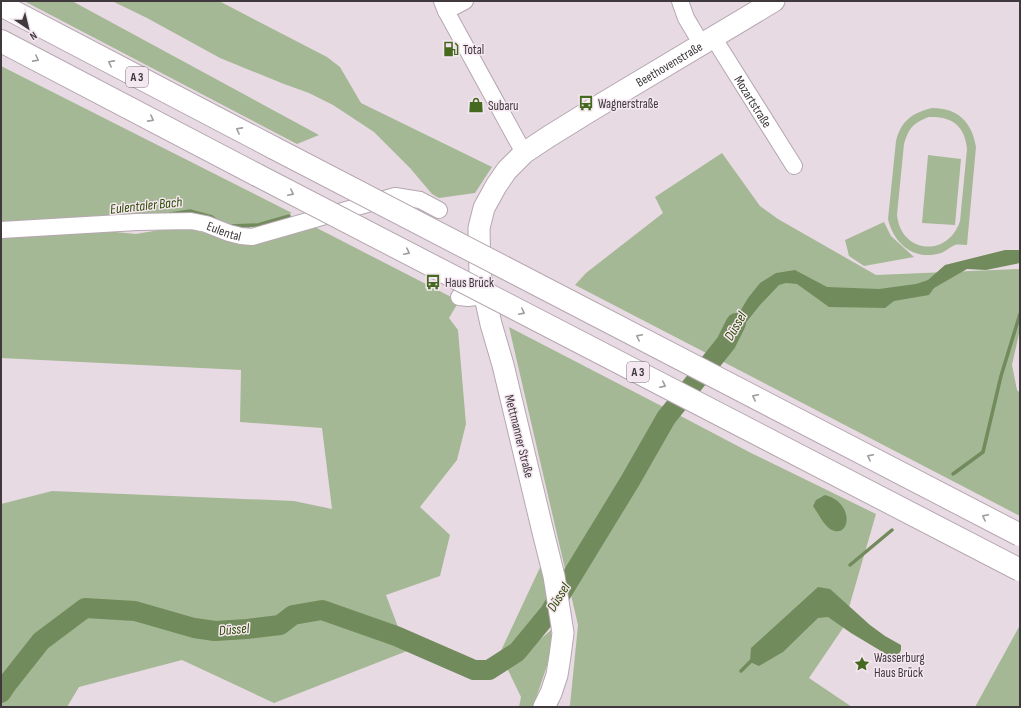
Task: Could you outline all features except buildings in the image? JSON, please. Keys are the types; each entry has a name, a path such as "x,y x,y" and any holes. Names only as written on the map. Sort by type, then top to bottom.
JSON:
{"highway":[{"name":"A 3","path":"1,5 1020,535"},
{"name":"A 3","path":"1,41 1020,570"}],"main road":[{"name":"Beethovenstraße","path":"507,170 524,153 548,137 774,1"},
{"name":"Mettmanner Straße","path":"507,170 484,208 479,228 480,274 484,296 503,365 554,576 562,620 563,633 557,675 551,693 544,707"}],"street":[{"path":"464,1 444,6 524,153"},
{"path":"680,1 686,18 708,41"},
{"name":"Mozartstraße","path":"708,41 794,166"},
{"name":"Eulental","path":"1,230 137,222 191,221 206,224 229,233 252,237 394,196 420,200 439,210"},
{"path":"459,297 468,298 484,296"}],"shaded area":[{"path":"24,1 72,1 319,135 297,144"},
{"path":"112,1 219,1 327,57 340,67 361,103 492,167 475,193 439,198 432,194 410,168 374,132 333,105 309,93 220,58 147,18"},
{"path":"1,66 292,213 246,229 180,212 105,231 136,234 171,228 191,229 242,244 311,225 459,301 449,318 458,330 466,424 457,460 420,507 450,535 440,576 386,595 407,651 274,703 182,660 79,687 67,707 1,707 1,504 52,491 294,501 332,509 322,428 240,422 241,370 1,358"},
{"path":"932,108 941,109 956,114 962,118 971,130 976,147 967,245 955,245 941,253 932,255 914,253 907,249 895,236 888,219 898,134 908,119","holes":["929,117 944,118 956,124 963,134 967,149 960,221 954,233 946,241 936,246 926,246 916,244 907,238 900,228 897,215 904,144 906,138 915,124"]},
{"path":"722,153 760,206 778,219 876,275 1020,269 1020,329 1012,365 1017,390 1020,393 1020,516 575,285 586,273 663,213 655,197"},
{"path":"928,155 961,159 955,225 922,223"},
{"path":"884,222 891,236 914,257 864,266 849,256 845,240"},
{"path":"509,327 751,453 876,514 843,628 809,678 852,707 568,707 570,705 578,625"},
{"path":"544,559 551,601 507,652 499,655"},
{"path":"1020,625 1020,707 975,707"},
{"path":"551,630 551,654 533,707 519,707 521,697 507,668"}],"water":[{"path":"1005,250 1020,250 1020,263 986,270 967,269 934,288 929,295 894,301 885,308 829,307 797,284 786,283 779,285 744,325 734,349 720,345 748,298 760,283 776,273 795,270 827,287 879,289 916,284 928,280 945,265"},
{"path":"825,495 835,499 842,505 847,520 842,530 837,531 827,527 813,506 816,500"},
{"path":"818,587 830,589 870,625 901,645 901,650 898,656 891,657 828,617 818,618 783,652 759,666 750,662 751,648"}],"waterway":[{"name":"Eulentaler Bach","path":"170,214 190,211 212,217 217,221"},
{"name":"Eulentaler Bach","path":"229,226 258,225 289,216"},
{"path":"953,474 983,452 1001,376 1020,314"},
{"name":"Düssel","path":"1,693 41,641 85,608 135,611 194,628 215,631 280,625 293,615 322,610 396,636 474,670 489,670 517,652 550,612 630,481 666,418 726,343 736,323"},
{"path":"850,565 892,530"},
{"path":"741,671 753,659"}],"place":[{"name":"Total","path":"451,49"},
{"name":"Wagnerstraße","path":"586,103"},
{"name":"Subaru","path":"476,105"},
{"name":"Haus Brück","path":"433,282"},
{"name":"Wasserburg Haus Brück","path":"862,664"}]}
